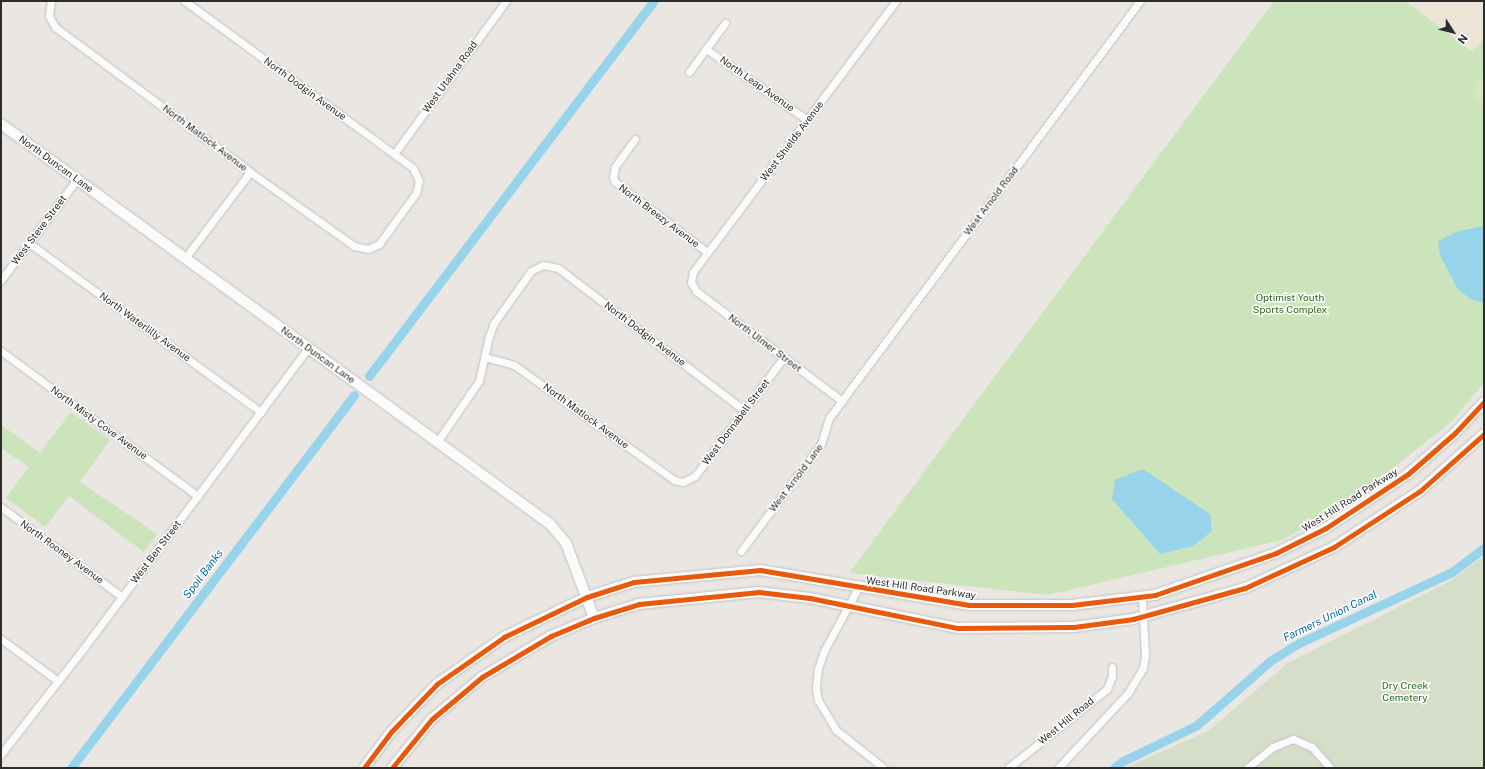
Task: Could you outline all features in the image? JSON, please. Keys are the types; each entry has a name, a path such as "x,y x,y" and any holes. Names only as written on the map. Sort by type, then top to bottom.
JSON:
{"street":[{"name":"North Matlock Avenue","path":"50,1 49,16 55,27 250,172 354,246 368,249"},
{"name":"North Dodgin Avenue","path":"186,1 413,168 419,181 416,193 379,244 368,249"},
{"name":"West Utahna Road","path":"394,154 506,1"},
{"name":"West Shields Avenue","path":"691,282 693,272 896,1"},
{"name":"West Arnold Road","path":"842,401 1140,1"},
{"path":"689,72 725,23"},
{"name":"North Leap Avenue","path":"706,49 807,120"},
{"name":"North Duncan Lane","path":"1,124 550,524 566,543 594,618"},
{"name":"North Breezy Avenue","path":"635,139 615,167 613,177 619,186 708,252"},
{"path":"185,258 250,172"},
{"name":"West Steve Street","path":"1,280 77,179"},
{"name":"North Waterlilly Avenue","path":"29,243 261,412"},
{"name":"North Dodgin Avenue","path":"485,357 489,336 500,313 532,271 543,265 558,268 744,410"},
{"name":"North Ulmer Street","path":"691,282 696,292 842,401"},
{"name":"West Ben Street","path":"1,754 122,597 308,348"},
{"name":"North Misty Cove Avenue","path":"1,351 198,496"},
{"name":"North Matlock Avenue","path":"485,357 514,364 674,480 684,482"},
{"path":"437,442 473,393 479,381 485,357"},
{"name":"West Donnabell Street","path":"684,482 695,476 784,357"},
{"name":"West Arnold Lane","path":"741,551 821,444 829,418 842,401"},
{"name":"West Hill Road Parkway","path":"364,768 396,726 437,684 504,637 587,597 634,582 760,570 814,577 858,588 969,605 1072,605 1155,595 1276,553 1326,528 1408,474 1455,433 1484,402"},
{"path":"392,768 432,719 482,677 551,636 594,618 639,604 759,592 810,598 846,607 958,628 1074,628 1143,617 1244,588 1334,547 1420,491 1484,434"},
{"name":"North Rooney Avenue","path":"1,507 122,597"},
{"path":"858,588 846,607 818,668 816,688 818,700 836,730 884,768"},
{"path":"1058,768 1136,681 1145,655 1142,596"},
{"path":"1,639 58,681"},
{"name":"West Hill Road","path":"1008,768 1107,689 1112,676 1112,667"},
{"path":"1247,768 1273,747 1293,739 1312,747 1330,768"}],"shaded area":[{"path":"1414,1 1484,1 1484,38 1473,52 1411,5"}],"green space":[{"name":"Optimist Youth Sports Complex","path":"1274,1 1405,1 1473,52 1484,38 1484,383 1451,422 1355,498 1282,540 1048,595 849,573"},
{"path":"1484,76 1484,104 1471,95"},
{"path":"71,412 110,440 80,482 157,534 144,552 69,496 45,527 6,498 29,467 1,448 1,425 40,453"},
{"name":"Dry Creek Cemetery","path":"1484,556 1484,768 1125,768 1208,731 1288,663 1452,580"}],"water":[{"path":"1484,226 1484,303 1470,299 1457,288 1440,255 1438,241 1459,231"},
{"path":"1143,469 1210,514 1212,531 1193,546 1160,554 1112,499 1115,480"}],"waterway":[{"path":"369,376 654,1"},
{"name":"Spoil Banks","path":"71,768 354,395"},
{"name":"Farmers Union Canal","path":"1114,768 1123,761 1197,725 1270,661 1299,643 1452,572 1484,548"}],"cycle path":[{"path":"364,768 391,732 437,684 504,637 587,597 634,582 760,570 969,605 1072,605 1155,595 1276,553 1326,528 1408,474 1455,433 1484,402"},
{"path":"392,768 432,719 482,677 551,636 594,618 639,604 759,592 810,598 958,628 1074,627 1133,619 1245,588 1334,547 1420,491 1484,434"}]}
